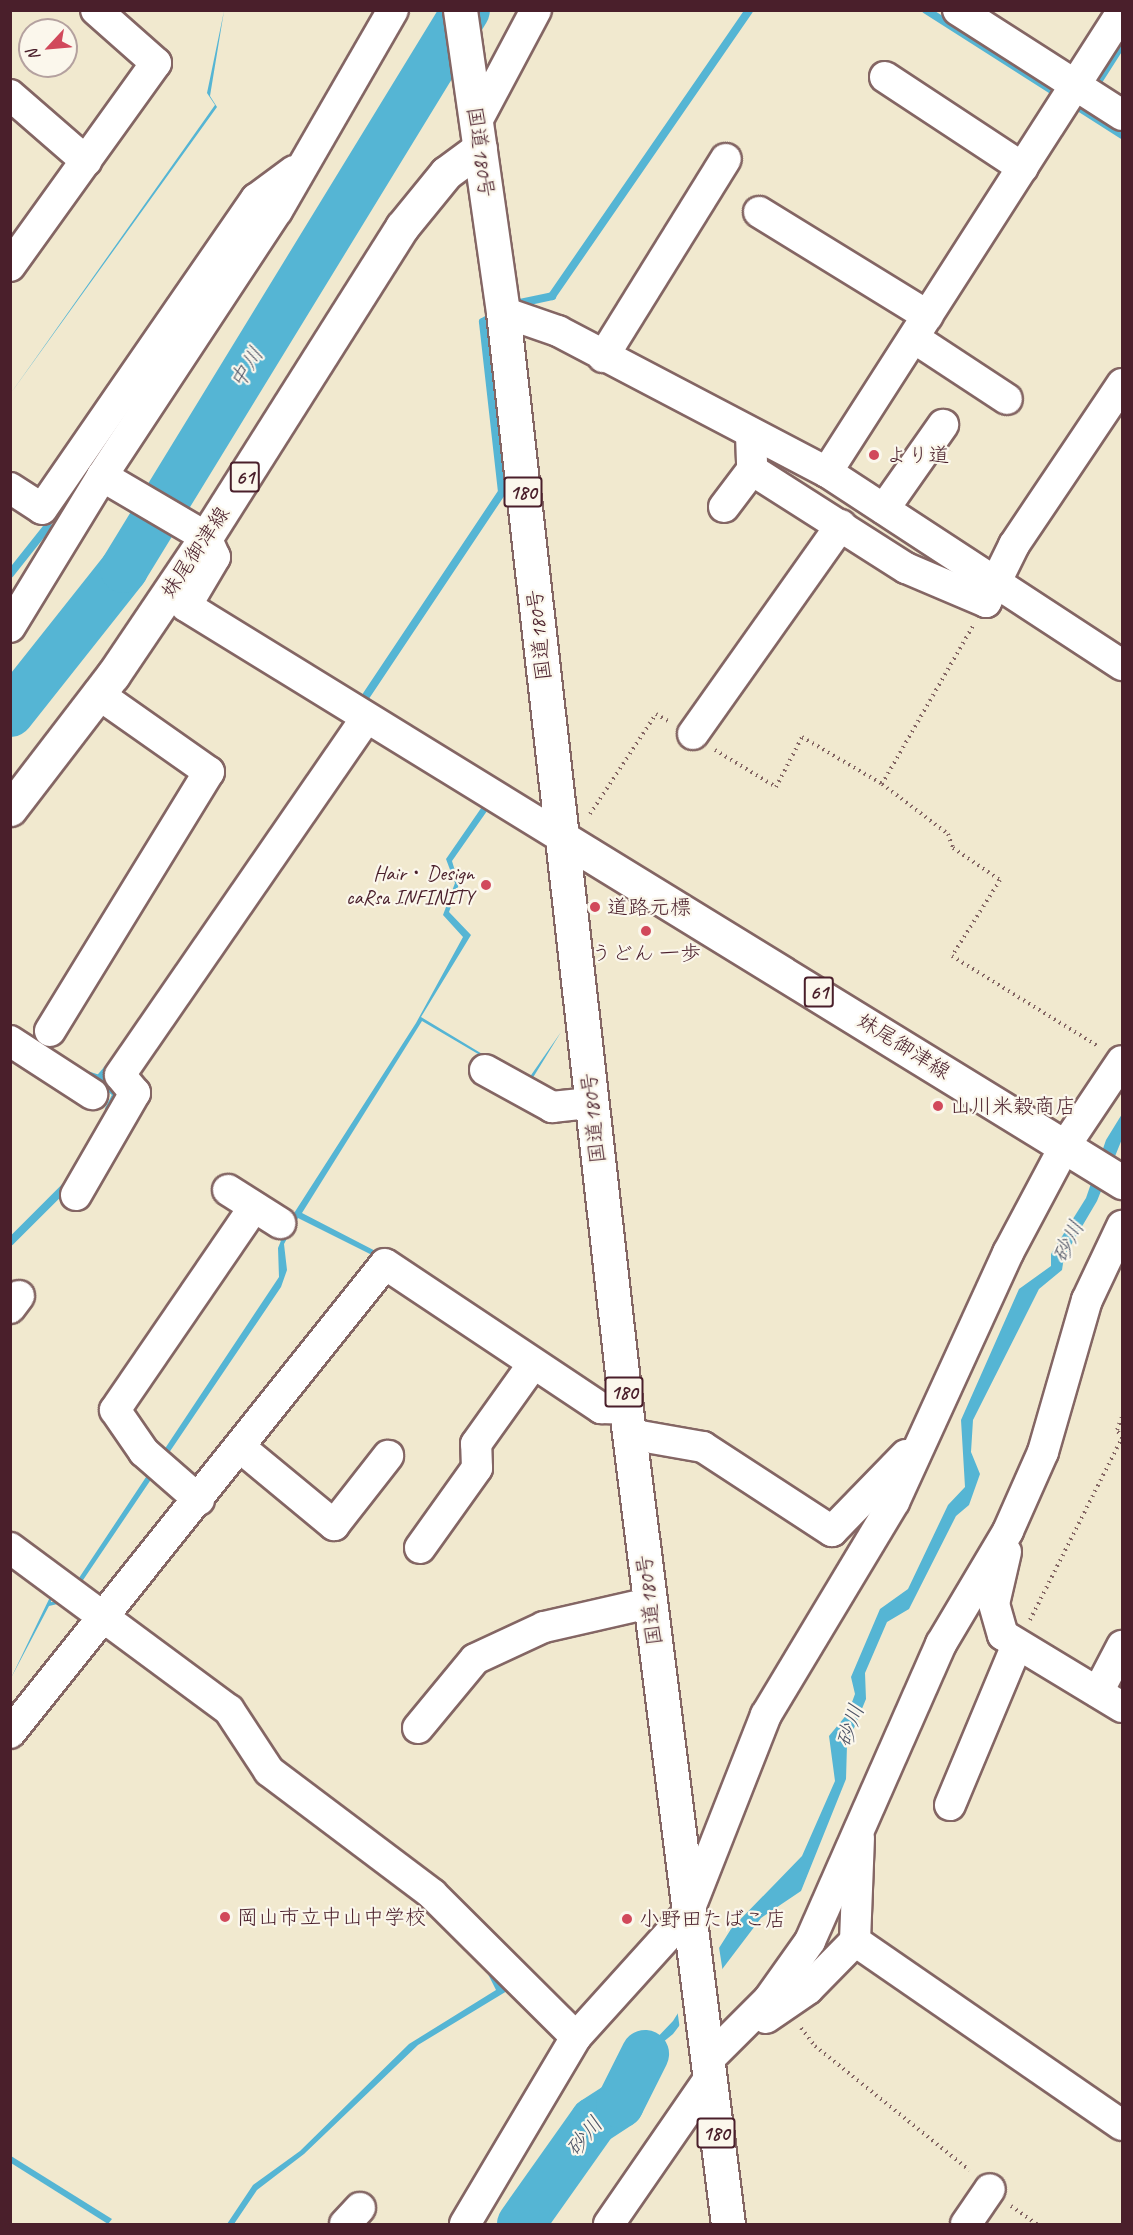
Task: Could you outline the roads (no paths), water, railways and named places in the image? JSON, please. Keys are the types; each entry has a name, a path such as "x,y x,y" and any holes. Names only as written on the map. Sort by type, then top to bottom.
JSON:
{"main road":[{"name":"国道180号","path":"460,10 503,312 649,1603 693,1947 714,2055 728,2224"},
{"name":"妹尾御津線","path":"10,809 98,694 402,227 446,173 477,123"},
{"name":"妹尾御津線","path":"561,837 1122,1182"}],"street":[{"path":"13,257 86,161 156,63 96,10"},
{"path":"10,627 304,164 393,10"},
{"path":"477,123 536,10"},
{"path":"958,10 1078,95 1122,115"},
{"path":"827,472 1023,168 1078,95 1122,12"},
{"path":"885,77 1023,168"},
{"path":"10,94 86,161"},
{"path":"603,357 726,159"},
{"path":"10,488 42,509 256,198 304,164"},
{"path":"759,212 921,327 1007,399"},
{"path":"503,312 558,331 603,357 827,472 884,509 993,592 1122,665"},
{"path":"993,592 1014,545 1122,384"},
{"path":"884,509 943,425"},
{"path":"724,507 752,470 751,434"},
{"path":"752,470 906,568 993,592"},
{"path":"105,478 200,535 215,557 186,606 358,715 561,837"},
{"path":"702,740 840,525"},
{"path":"51,1031 209,772 98,694"},
{"path":"76,1195 135,1093 120,1075 358,715"},
{"path":"10,1041 92,1094"},
{"path":"464,2221 576,2037 688,1912 766,1715 894,1502 1008,1253 1070,1149 1114,1056"},
{"path":"485,1070 552,1107 591,1103"},
{"path":"228,1190 280,1223"},
{"path":"199,1500 144,1452 115,1410 254,1207"},
{"path":"609,2224 714,2055 800,1959 941,1644 1008,1531 1043,1452 1087,1300 1122,1226"},
{"path":"10,1733 242,1448 386,1264 601,1408 627,1422 703,1447 832,1532 926,1432"},
{"path":"420,1548 477,1468 476,1444 533,1364"},
{"path":"242,1448 334,1525 388,1456"},
{"path":"1008,1531 995,1619 1003,1635 1110,1699 1122,1646"},
{"path":"10,1548 230,1710 269,1771 432,1894 576,2037"},
{"path":"418,1728 475,1659 544,1627 649,1603"},
{"path":"950,1805 1017,1645"},
{"path":"714,2055 808,1989 855,1941 859,1829"},
{"path":"855,1941 1122,2125"},
{"path":"966,2224 990,2189"}],"water":[{"path":"224,11 210,96 217,107 11,393 215,105 207,93"},
{"path":"486,801 494,801 452,861 459,884 449,912 471,935 421,1017 527,1081 561,1032 529,1084 422,1021 302,1213 389,1258 386,1262 298,1218 284,1244 287,1270 281,1287 77,1589 66,1602 49,1606 11,1678 51,1595 51,1602 59,1601 73,1587 279,1277 278,1248 289,1221 416,1023 463,937 443,915 455,883 446,859"},
{"path":"1122,1114 1122,1139 1097,1201 1064,1257 1062,1270 1039,1289 973,1420 971,1452 980,1474 969,1505 956,1516 909,1609 887,1622 865,1673 866,1699 847,1745 846,1779 801,1891 761,1918 673,2034 646,2056 635,2102 618,2122 611,2105 631,2065 673,2021 731,1929 802,1856 835,1781 829,1736 848,1713 855,1694 851,1677 880,1609 908,1589 948,1505 965,1487 961,1420 1019,1289 1051,1266 1051,1254 1086,1198 1106,1140"},
{"path":"458,1933 524,2011 507,1991 418,2045 304,2154 257,2190 234,2224 227,2224 253,2185 300,2151 409,2044 496,1990 483,1964 453,1937"},
{"path":"11,2156 112,2219 108,2224 11,2163"}],"waterway":[{"name":"中川","path":"10,713 124,569 466,10"},
{"path":"520,303 552,296 749,10"},
{"path":"926,10 1122,135"},
{"path":"1092,91 1122,44"},
{"path":"358,708 502,492 483,322 488,319"},
{"path":"10,574 48,526"},
{"path":"87,1075 99,1079 114,1062"},
{"path":"99,1079 117,1094 109,1109"},
{"path":"10,1242 69,1183"},
{"name":"砂川","path":"521,2224 594,2121 620,2104 645,2054"}],"place":[{"name":"より道","path":"874,455"},
{"name":"Hair・Design caRsa INFINITY","path":"486,885"},
{"name":"道路元標","path":"595,907"},
{"name":"うどん 一歩","path":"646,931"},
{"name":"山川米穀商店","path":"938,1106"},
{"name":"岡山市立中山中学校","path":"225,1917"},
{"name":"小野田たばこ店","path":"627,1919"}]}
